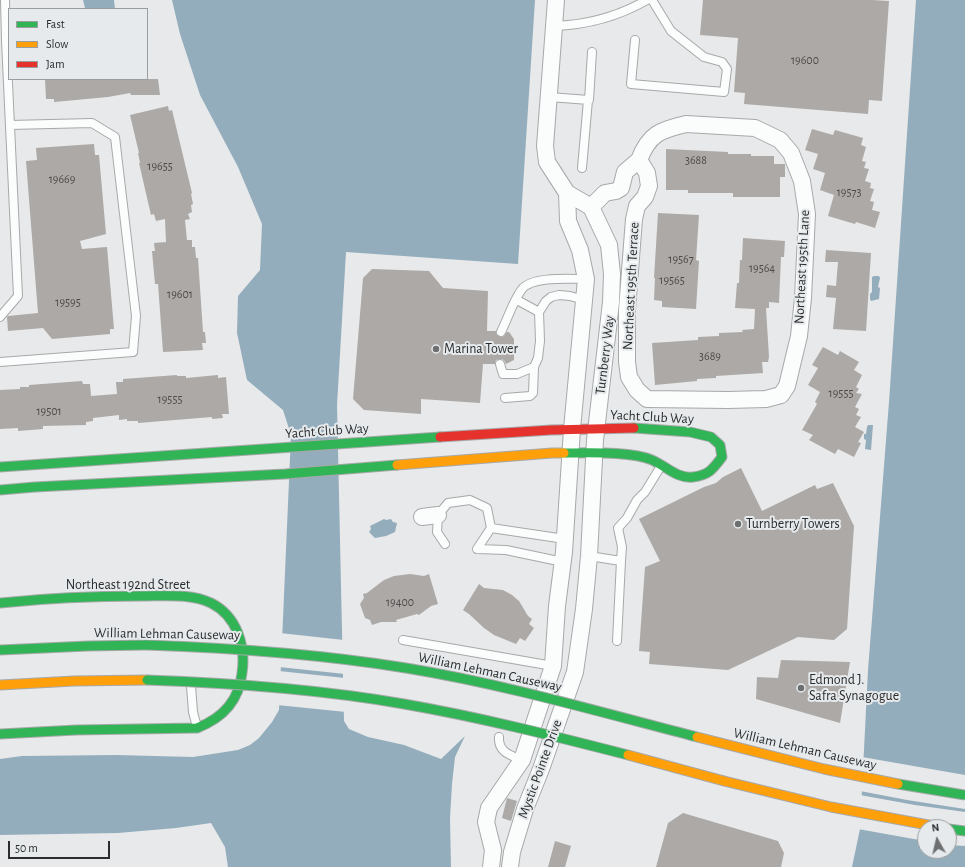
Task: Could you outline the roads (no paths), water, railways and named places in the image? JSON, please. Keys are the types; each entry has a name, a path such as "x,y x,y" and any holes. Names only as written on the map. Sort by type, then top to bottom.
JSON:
{"main road":[{"name":"Yacht Club Way","path":"0,467 551,430 638,428 690,432 711,437 720,445 722,457 712,471 693,477 680,476 651,459 625,454 552,453 285,474 0,490"},
{"name":"Northeast 192nd Street","path":"0,603 102,596 166,596 196,599 212,603 233,621 239,634 243,659 242,679 237,695 230,708 213,722 197,728 76,730 0,734"},
{"path":"0,599 20,601"},
{"name":"William Lehman Causeway","path":"0,650 82,646 147,645 207,647 277,651 332,657 412,669 512,690 824,769 898,784 965,795"},
{"path":"0,685 74,681 147,680 238,684 363,698 436,710 510,726 808,802 876,817 917,824"}],"street":[{"path":"556,0 548,97 545,146 546,162 567,193 591,208"},
{"name":"Northeast 195th Lane","path":"591,208 605,193 616,191 621,188 625,172 639,160 644,147 655,135 670,128 686,124 755,128 780,140 791,153 802,181 807,214 804,298 799,336 787,386 781,395 766,399 647,399 637,390 629,377"},
{"name":"Northeast 195th Terrace","path":"629,377 627,362 627,310 634,219 637,206 645,197 649,186 647,173 639,160"},
{"name":"Turnberry Way","path":"553,666 557,606 564,551 570,453 586,276 580,250 568,221 567,193"},
{"name":"Turnberry Way","path":"575,672 584,609 589,556 595,453 611,302 612,274 609,245 591,208"},
{"path":"586,276 612,274"},
{"path":"422,517 438,515"},
{"path":"564,551 589,556"},
{"path":"553,666 575,672"},
{"name":"Mystic Pointe Drive","path":"492,867 493,850 486,822 489,808 522,760 553,666"},
{"name":"Mystic Pointe Drive","path":"511,860 525,809 541,769 575,672"},
{"path":"522,760 541,769"},
{"path":"493,850 511,860"}],"lane":[{"path":"0,317 18,296 10,125 3,41 3,9 5,0"},
{"path":"554,26 573,25 603,19 633,8 647,0"},
{"path":"635,40 631,84 724,92 727,69 722,62 704,57 672,31 652,0"},
{"path":"582,168 592,52"},
{"path":"548,97 588,100"},
{"path":"0,362 133,352 136,316 115,137 92,123 10,125"},
{"path":"501,332 523,288 543,280 586,276"},
{"path":"505,398 530,396 533,393 534,368 539,352 539,312 546,301 551,297 559,295 584,300"},
{"path":"517,300 539,312"},
{"path":"500,364 504,374 517,374 534,368"},
{"path":"617,641 622,547 618,528 627,518 637,500 645,492 662,465"},
{"path":"445,544 437,532 438,515 448,503 470,500 487,508 492,528 477,549 564,551"},
{"path":"492,528 564,551"},
{"path":"589,556 621,561"},
{"path":"404,640 553,666"},
{"path":"190,686 193,712 197,728"},
{"path":"499,737 499,746 504,752 522,760"}],"water":[{"path":"83,0 114,0 115,8 85,8"},
{"path":"172,0 535,0 518,264 346,252 337,405 344,721 349,729 368,737 404,745 441,759 465,736 455,757 452,784 450,818 451,867 228,867 225,847 211,823 176,828 118,833 0,835 0,759 22,756 116,755 193,757 238,750 250,745 259,738 272,722 279,710 291,435 283,410 247,380 237,333 238,296 260,270 262,224 238,167 200,95 180,34"},
{"path":"916,0 965,0 965,867 852,867 860,829 868,670 889,402"},
{"path":"879,276 880,278 878,287 880,288 879,299 871,301 870,294 872,292 872,277"},
{"path":"868,425 873,425 871,450 865,449 866,440 864,439 864,434 866,434"},
{"path":"384,519 391,519 393,522 397,523 395,532 386,536 375,538 369,532 371,529 370,526"}],"place":[{"name":"Marina Tower","path":"436,349"},
{"name":"Turnberry Towers","path":"738,524"},
{"name":"Edmond J. Safra Synagogue","path":"801,688"}]}
